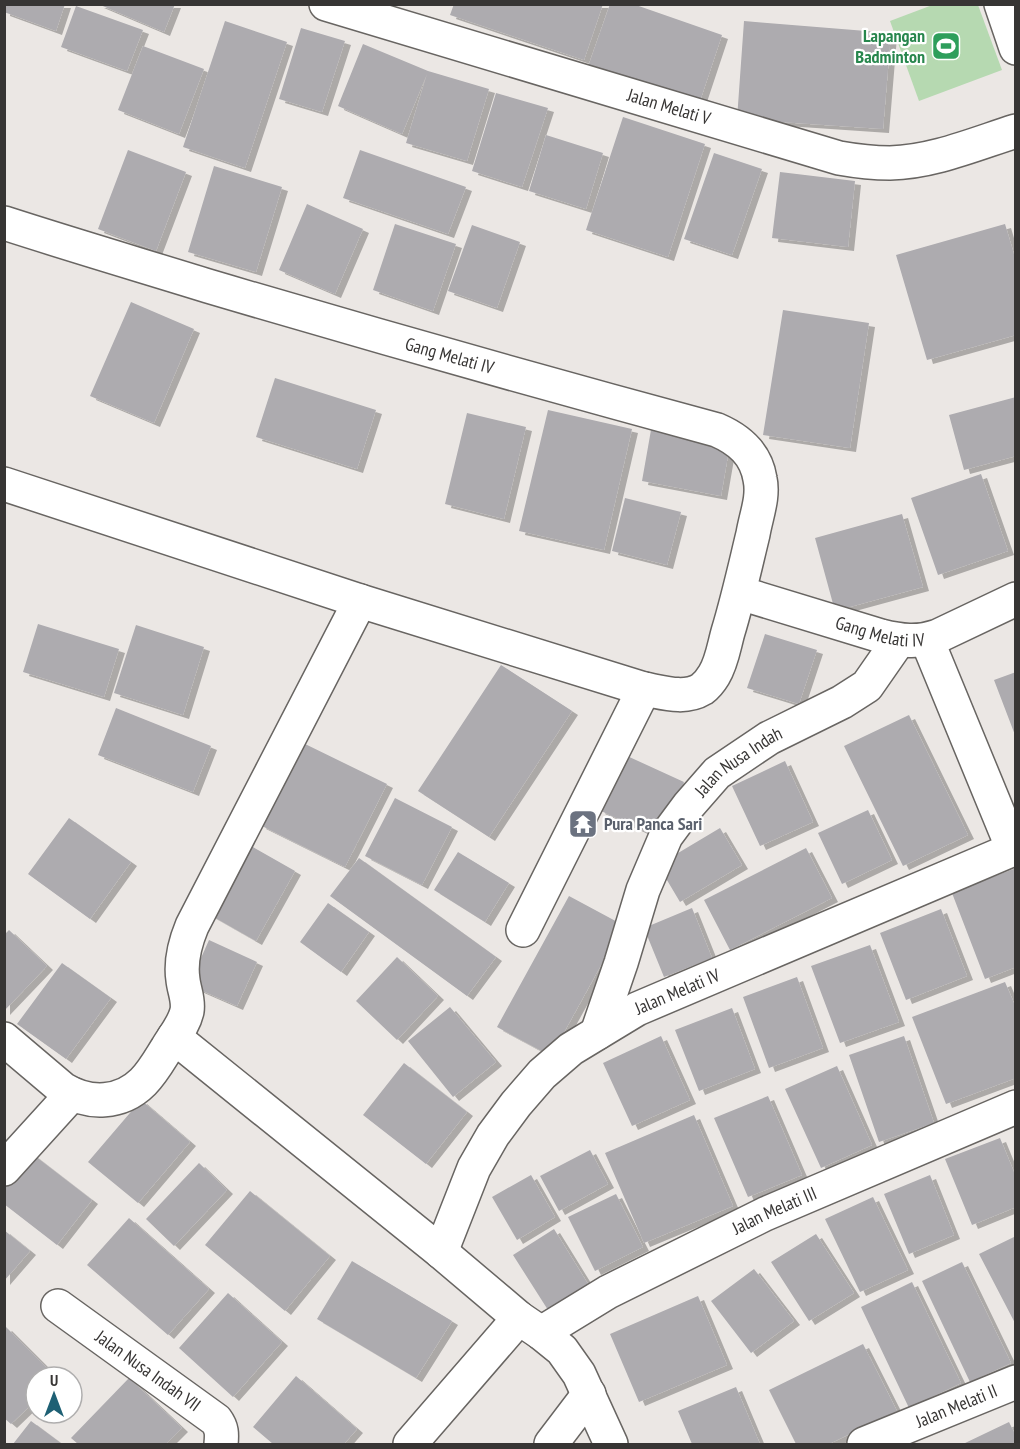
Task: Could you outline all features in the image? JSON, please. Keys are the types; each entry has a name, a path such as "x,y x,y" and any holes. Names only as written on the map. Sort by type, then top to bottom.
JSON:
{"street":[{"name":"Jalan Melati V","path":"326,4 839,158 883,163 917,160 1016,131"},
{"path":"1001,4 1016,48"},
{"name":"Gang Melati IV","path":"4,223 273,305 717,430 743,445 755,461 762,490 740,593 719,664 706,686 683,695 644,689 360,601 4,484"},
{"name":"Gang Melati IV","path":"740,593 913,640 947,632 1016,599"},
{"path":"4,1039 63,1089 90,1100 109,1100 128,1093 150,1074 184,1021 187,1000 182,966 186,938 360,601"},
{"path":"913,640 1014,849"},
{"name":"Jalan Nusa Indah","path":"597,1033 643,890 666,836 689,805 717,773 769,738 842,702 867,686 913,640"},
{"path":"523,930 644,689"},
{"name":"Jalan Melati IV","path":"441,1252 474,1168 493,1135 542,1074 571,1049 637,1009 1014,849"},
{"path":"174,1037 562,1350 579,1374 611,1444"},
{"path":"4,1169 72,1094"},
{"name":"Jalan Melati III","path":"530,1325 608,1292 765,1214 1016,1107"},
{"name":"Jalan Nusa Indah VII","path":"58,1306 216,1420 222,1432 220,1444"},
{"path":"410,1444 530,1325"},
{"name":"Jalan Melati II","path":"864,1444 1016,1382"},
{"path":"551,1444 589,1394"}],"green space":[{"name":"Lapangan Badminton","path":"935,4 978,5 1002,70 919,101 890,21"}],"building":[{"path":"4,4 65,4 56,31 4,12"},
{"path":"98,4 175,4 164,32"},
{"path":"454,4 603,4 584,60 450,15"},
{"path":"610,4 633,4 722,35 699,104 588,67"},
{"path":"76,6 143,30 127,71 61,47"},
{"path":"225,21 287,42 245,168 183,147"},
{"path":"744,21 891,33 883,129 737,119"},
{"path":"301,28 345,41 322,112 279,99"},
{"path":"363,44 428,71 489,89 467,161 406,143 427,74 402,134 338,106"},
{"path":"143,46 204,69 179,134 118,110"},
{"path":"496,93 548,108 522,187 472,171"},
{"path":"623,117 705,144 668,257 586,230"},
{"path":"546,135 603,153 586,209 529,191"},
{"path":"128,150 186,172 156,251 98,229"},
{"path":"360,150 466,187 448,234 343,198"},
{"path":"714,153 762,169 732,255 684,239"},
{"path":"214,166 282,187 256,272 188,252"},
{"path":"780,172 855,181 848,247 772,238"},
{"path":"307,204 363,229 335,294 279,270"},
{"path":"395,224 456,244 433,311 373,290"},
{"path":"1005,224 1016,261 1016,335 927,360 896,255"},
{"path":"472,225 520,242 497,308 448,291"},
{"path":"131,302 194,329 154,423 90,396"},
{"path":"783,310 869,323 850,448 763,435"},
{"path":"275,378 376,410 357,469 256,437"},
{"path":"1016,397 1016,456 964,470 949,415"},
{"path":"548,410 632,429 604,550 519,531"},
{"path":"467,413 526,427 504,519 445,504"},
{"path":"651,430 730,444 721,496 642,481"},
{"path":"981,474 1008,551 938,575 911,498"},
{"path":"625,498 681,512 667,565 612,551"},
{"path":"902,514 923,587 835,611 815,538"},
{"path":"38,624 119,649 104,697 23,672"},
{"path":"136,625 204,647 183,715 114,693"},
{"path":"765,634 817,650 799,704 747,688"},
{"path":"501,665 572,711 489,837 418,791"},
{"path":"1016,672 1016,735 1015,735 994,680"},
{"path":"116,708 211,746 193,792 98,755"},
{"path":"909,715 968,835 903,866 844,746"},
{"path":"301,742 387,784 345,867 260,825"},
{"path":"625,755 684,782 659,838 599,810"},
{"path":"785,761 813,822 760,846 732,786"},
{"path":"395,798 452,827 422,885 365,856"},
{"path":"868,810 892,860 842,884 818,833"},
{"path":"69,818 131,862 90,919 28,874"},
{"path":"720,828 742,865 680,902 658,865"},
{"path":"244,842 295,871 256,941 205,912"},
{"path":"806,848 832,898 730,950 704,900"},
{"path":"458,852 509,883 485,922 434,890"},
{"path":"359,858 496,957 467,996 330,896"},
{"path":"1016,868 1016,967 985,979 952,893"},
{"path":"569,896 623,925 551,1056 497,1027"},
{"path":"328,903 369,932 341,972 300,942"},
{"path":"692,908 712,958 664,977 644,928"},
{"path":"941,909 967,976 906,1000 880,933"},
{"path":"9,930 47,966 4,1011 4,935"},
{"path":"209,940 257,962 237,1006 189,985"},
{"path":"870,945 899,1022 840,1043 811,966"},
{"path":"397,957 438,996 397,1040 356,1001"},
{"path":"62,963 111,998 66,1059 17,1024"},
{"path":"797,977 823,1048 769,1068 743,997"},
{"path":"1005,982 1016,1008 1016,1078 946,1104 912,1017"},
{"path":"450,1007 496,1062 453,1097 408,1041"},
{"path":"732,1008 755,1069 699,1091 675,1030"},
{"path":"661,1036 690,1100 632,1126 603,1063"},
{"path":"904,1036 934,1123 879,1142 849,1055"},
{"path":"404,1063 467,1112 426,1164 363,1115"},
{"path":"837,1066 872,1145 821,1168 785,1089"},
{"path":"768,1096 802,1175 748,1197 714,1118"},
{"path":"141,1100 190,1142 138,1203 88,1162"},
{"path":"694,1115 733,1206 644,1243 605,1153"},
{"path":"1000,1138 1016,1177 1016,1207 972,1225 945,1159"},
{"path":"590,1150 608,1184 559,1211 540,1176"},
{"path":"31,1153 92,1200 57,1245 4,1204 4,1188"},
{"path":"199,1163 227,1190 174,1246 146,1219"},
{"path":"531,1175 555,1217 517,1240 492,1197"},
{"path":"930,1175 954,1235 909,1254 884,1194"},
{"path":"250,1191 330,1256 285,1311 205,1245"},
{"path":"616,1194 643,1247 595,1271 568,1217"},
{"path":"873,1197 908,1270 860,1292 825,1219"},
{"path":"129,1218 209,1289 168,1335 87,1265"},
{"path":"554,1229 588,1284 548,1310 513,1255"},
{"path":"4,1230 30,1251 4,1281"},
{"path":"816,1234 854,1293 809,1321 771,1262"},
{"path":"1016,1236 1016,1325 979,1254"},
{"path":"352,1261 452,1321 416,1378 317,1319"},
{"path":"962,1262 1011,1363 970,1382 922,1281"},
{"path":"754,1269 794,1321 751,1353 711,1301"},
{"path":"912,1282 961,1383 909,1408 861,1307"},
{"path":"228,1293 282,1342 233,1397 179,1348"},
{"path":"698,1296 727,1365 639,1402 610,1334"},
{"path":"6,1327 44,1365 24,1365 24,1412 11,1424 4,1418 4,1329"},
{"path":"863,1344 897,1411 829,1444 796,1444 769,1390"},
{"path":"296,1376 357,1429 344,1444 273,1444 253,1427"},
{"path":"129,1378 182,1428 166,1444 78,1444 71,1438"},
{"path":"736,1387 760,1444 692,1444 678,1411"},
{"path":"1009,1422 1016,1436 1016,1444 963,1444"},
{"path":"28,1425 36,1425 62,1444 13,1444"}],"place":[{"name":"Lapangan Badminton","path":"946,46"},
{"name":"Pura Panca Sari","path":"583,824"}]}
